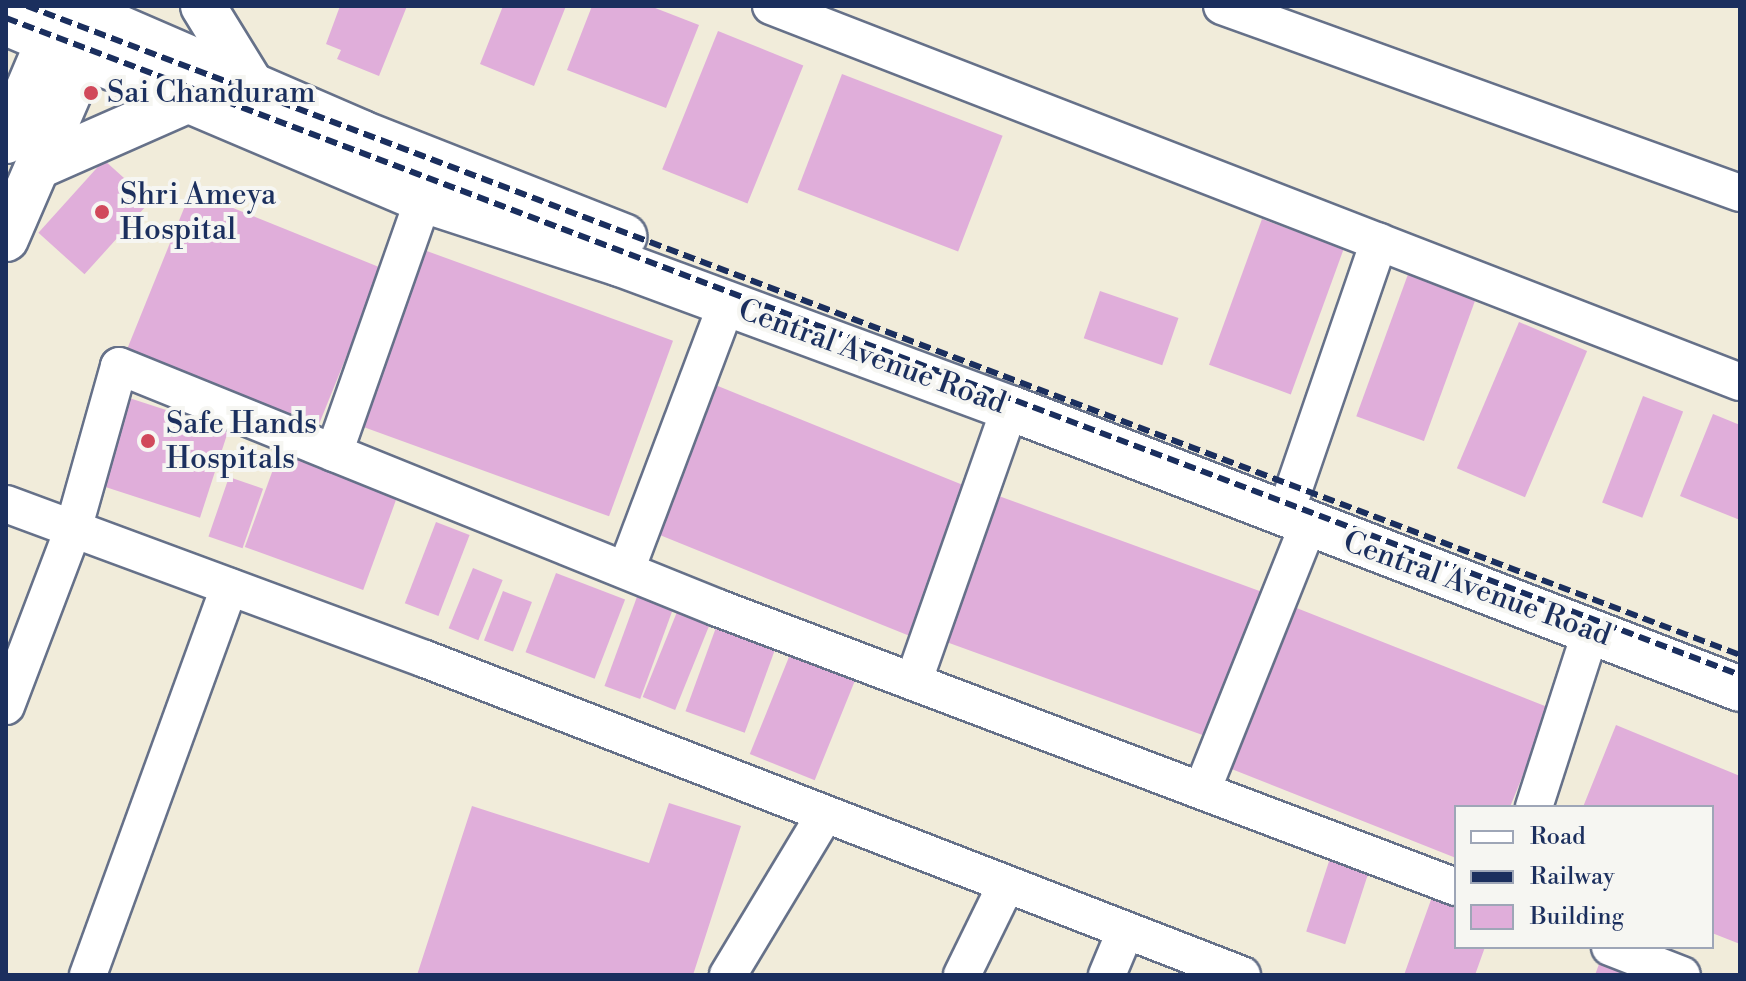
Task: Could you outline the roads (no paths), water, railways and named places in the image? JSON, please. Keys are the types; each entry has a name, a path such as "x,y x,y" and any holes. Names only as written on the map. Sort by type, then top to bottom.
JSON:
{"main road":[{"path":"203,6 251,84"},
{"path":"6,239 22,153 79,22 251,84 390,144 1299,512 1740,660"},
{"name":"Central Avenue Road","path":"6,23 79,22 191,99 423,200 727,303 1299,512 1740,689"},
{"path":"22,153 191,99"}],"street":[{"path":"771,6 1740,382"},
{"path":"1222,6 1740,193"},
{"path":"334,453 423,200"},
{"path":"1203,788 1299,512 1379,242"},
{"path":"626,570 727,303"},
{"path":"6,706 73,530 119,366 626,570 1454,886"},
{"path":"914,680 1010,408"},
{"path":"6,504 1242,975"},
{"path":"88,975 229,587"},
{"path":"1535,805 1591,631"},
{"path":"728,975 824,816"},
{"path":"962,975 1006,885"},
{"path":"1107,975 1125,932"},
{"path":"1615,949 1682,975"}],"railway":[{"path":"27,6 1740,655"},
{"path":"6,18 1740,675"}],"place":[{"name":"Sai Chanduram","path":"91,93"},
{"name":"Shri Ameya Hospital","path":"102,212"},
{"name":"Safe Hands Hospitals","path":"148,441"}]}
